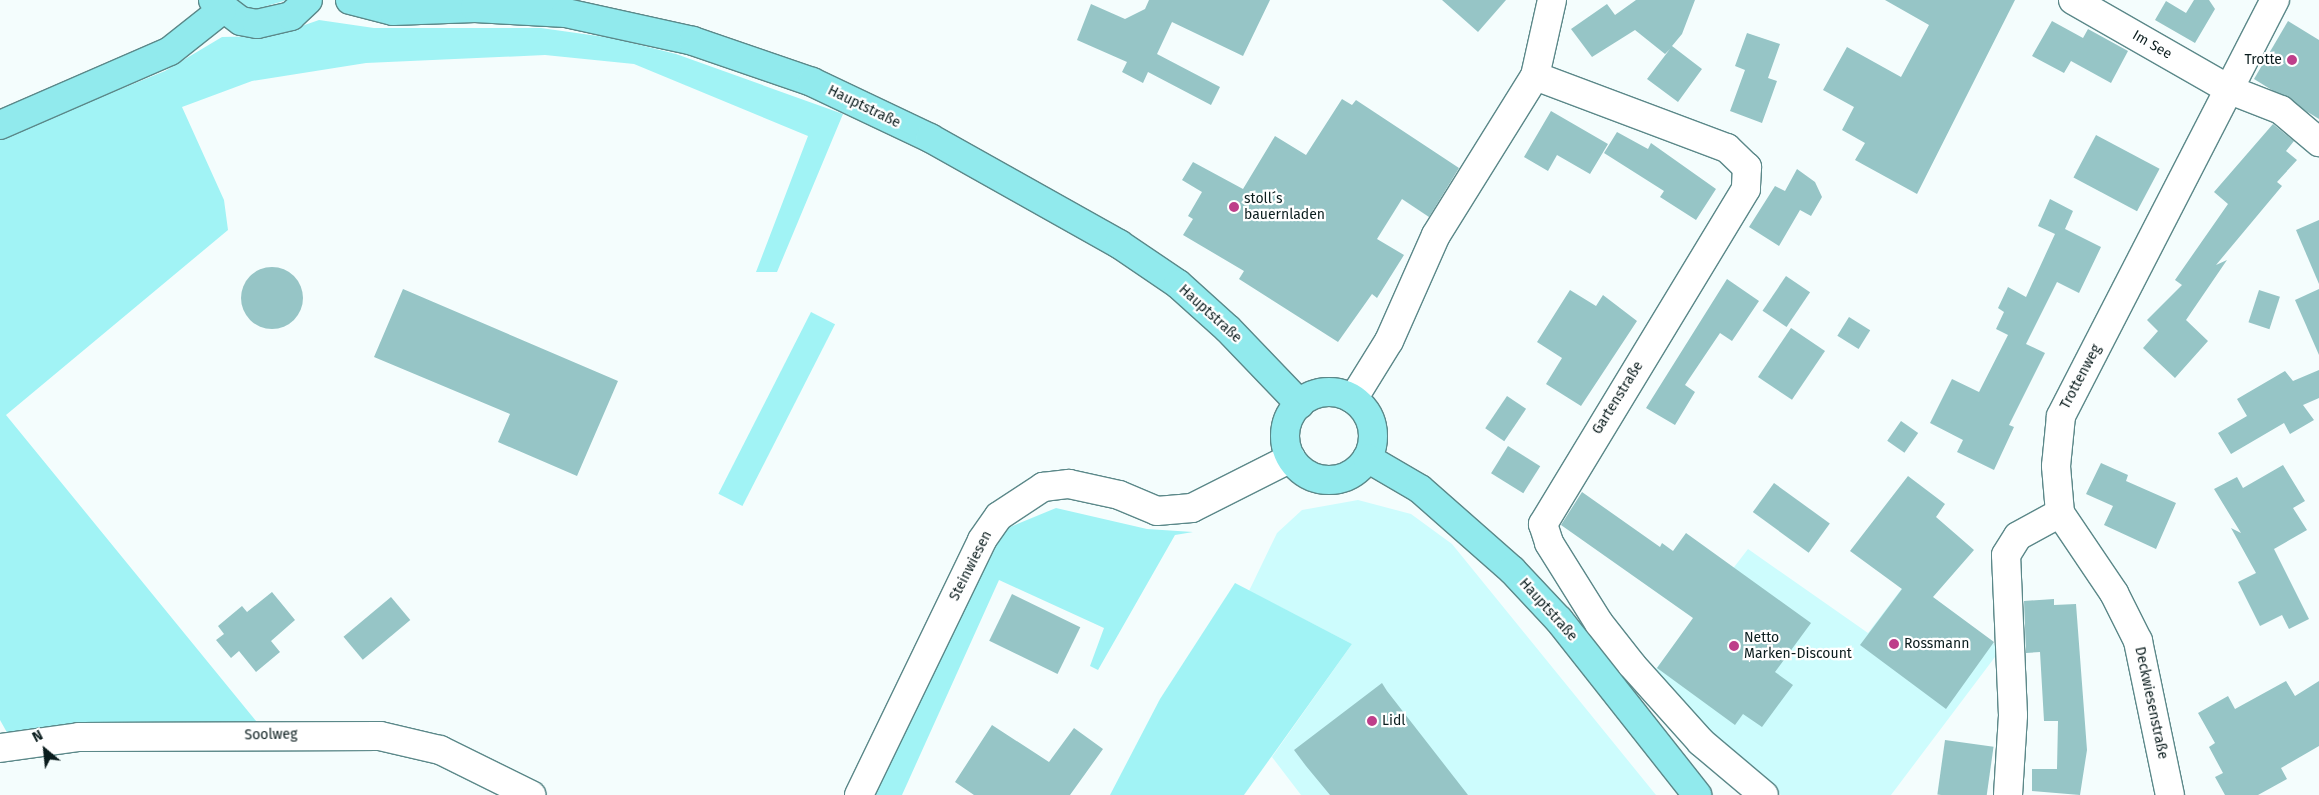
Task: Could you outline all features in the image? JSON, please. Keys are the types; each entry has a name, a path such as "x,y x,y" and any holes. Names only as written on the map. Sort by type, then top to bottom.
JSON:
{"main road":[{"path":"0,125 170,51 218,5 240,21 275,22 291,16 308,0"},
{"name":"Hauptstraße","path":"350,0 393,11 476,8 566,13 693,41 812,82 947,148 1119,244 1178,284 1214,316 1300,404"},
{"path":"1325,392 1353,399 1362,407 1373,430 1368,458 1351,474 1324,480 1300,468 1291,458 1286,435 1300,404 1325,392"},
{"name":"Hauptstraße","path":"1368,458 1420,489 1512,570 1559,620 1697,795"}],"street":[{"path":"1353,399 1389,341 1436,235 1535,76 1552,0"},
{"name":"Im See","path":"2073,0 2230,90 2281,110 2319,142"},
{"name":"Trottenweg","path":"2060,513 2056,466 2061,416 2230,90 2274,0"},
{"name":"Gartenstraße","path":"1535,76 1727,148 1747,167 1746,189 1543,524 1549,543 1594,615 1632,665 1701,742 1764,795"},
{"name":"Steinwiesen","path":"859,795 982,540 999,516 1043,487 1069,484 1119,495 1157,511 1212,502 1291,458"},
{"path":"2008,795 2013,724 2006,554 2023,532 2060,513"},
{"name":"Deckwiesenstraße","path":"2060,513 2114,593 2138,640 2170,795"},
{"name":"Soolweg","path":"0,748 79,737 380,736 440,750 531,795"}],"shaded area":[{"path":"227,0 287,0 250,11"},
{"path":"319,20 374,28 541,28 612,38 676,54 843,114 777,272 756,272 808,136 634,64 545,55 366,63 252,81 182,107 224,200 228,230 6,415 261,727 9,736 0,720 0,138 165,71 222,37 273,36"},
{"path":"811,312 835,324 742,506 718,494"},
{"path":"1358,500 1411,514 1452,544 1656,795 1301,795 1272,757 1352,644 1249,591 1277,533 1302,510"},
{"path":"1056,508 1147,529 1193,532 1175,535 1098,670 1090,666 1104,628 999,580 902,795 869,795 1005,529"},
{"path":"1748,549 1868,633 1909,579 2001,649 1891,795 1781,795 1719,746 1652,674"},
{"path":"1235,583 1352,644 1244,795 1110,795 1160,699"}],"building":[{"path":"1149,0 1270,0 1243,56 1172,22 1157,54 1220,87 1211,105 1148,72 1143,83 1122,72 1127,62 1077,40 1091,4 1125,19 1145,9"},
{"path":"1442,0 1506,0 1478,32"},
{"path":"1636,0 1695,0 1682,34 1672,46 1702,69 1678,102 1647,79 1670,49 1665,54 1635,30 1592,57 1571,29 1607,4 1615,15"},
{"path":"1885,0 2015,0 1917,194 1855,160 1865,143 1842,130 1854,107 1823,90 1847,47 1901,77 1929,25"},
{"path":"2194,0 2209,0 2215,9 2195,43 2155,20 2166,1 2186,13"},
{"path":"2052,21 2083,38 2088,29 2128,51 2111,83 2071,61 2064,73 2032,56"},
{"name":"Trotte","path":"2288,21 2319,40 2319,119 2254,79"},
{"path":"1747,33 1780,44 1768,78 1777,81 1762,123 1730,111 1745,70 1735,66"},
{"path":"1342,99 1352,105 1356,100 1459,168 1429,217 1402,199 1377,239 1404,255 1377,298 1372,294 1338,342 1239,279 1244,271 1183,235 1193,219 1188,216 1202,192 1182,180 1193,162 1243,189 1275,136 1306,155"},
{"path":"1551,111 1608,144 1590,174 1557,155 1548,171 1524,157"},
{"path":"2273,124 2294,141 2286,151 2297,160 2277,182 2282,186 2216,265 2227,260 2186,320 2208,341 2175,378 2143,348 2158,331 2147,320 2182,285 2175,280 2228,204 2214,192"},
{"path":"1617,132 1648,149 1651,143 1716,189 1696,220 1660,197 1664,191 1604,153"},
{"path":"2096,135 2160,169 2137,211 2073,177"},
{"path":"1797,169 1815,182 1822,197 1811,216 1800,210 1779,246 1749,227 1775,186 1785,191"},
{"path":"2050,199 2073,211 2065,229 2101,247 2079,293 2057,282 2026,344 2045,353 2009,425 2014,427 1994,470 1957,452 1963,440 1930,423 1952,379 1979,392 2008,335 1996,329 2004,312 1998,308 2008,287 2026,297 2055,234 2038,226"},
{"path":"2319,220 2319,284 2296,230"},
{"path":"266,267 278,267 294,276 301,286 303,298 301,310 294,320 278,329 266,329 255,324 246,315 241,304 241,292 246,281 255,272"},
{"path":"1786,276 1810,292 1787,327 1763,311"},
{"path":"1727,279 1759,301 1732,341 1720,333 1685,385 1695,392 1675,425 1646,408"},
{"path":"403,289 618,381 577,476 498,442 510,414 374,357"},
{"path":"2319,289 2319,355 2295,300"},
{"path":"1570,290 1596,306 1603,295 1637,321 1581,406 1546,384 1562,358 1537,342"},
{"path":"2259,290 2280,297 2269,329 2248,322"},
{"path":"1849,317 1870,330 1859,349 1837,336"},
{"path":"1791,328 1825,351 1792,400 1758,377"},
{"path":"2319,370 2319,398 2303,405 2314,420 2290,434 2284,423 2231,454 2218,433 2247,416 2237,399 2285,371 2293,381"},
{"path":"1507,396 1526,409 1504,441 1485,428"},
{"path":"1901,421 1918,433 1904,453 1887,441"},
{"path":"1508,446 1540,466 1523,493 1491,473"},
{"path":"2101,463 2128,475 2126,481 2176,503 2156,549 2104,525 2113,506 2086,494"},
{"path":"2283,465 2305,501 2293,508 2307,530 2274,549 2309,619 2289,629 2282,615 2260,626 2238,582 2256,573 2231,528 2241,533 2214,489 2237,477 2243,488"},
{"path":"1908,476 1945,504 1936,517 1974,550 1933,597 1994,642 1946,709 1860,645 1902,589 1850,551"},
{"path":"1774,483 1830,524 1809,553 1753,512"},
{"name":"Netto Marken-Discount","path":"1582,492 1660,547 1662,543 1673,551 1686,533 1811,623 1775,672 1793,685 1762,727 1743,714 1735,725 1657,668 1693,618 1561,525"},
{"path":"272,592 295,620 271,641 280,652 256,672 239,651 231,658 216,640 224,634 218,626 242,606 247,612"},
{"path":"1012,594 1080,627 1058,674 989,641"},
{"path":"391,597 410,620 363,660 344,637"},
{"path":"2054,599 2054,605 2076,604 2087,750 2080,795 2032,791 2032,769 2057,769 2058,721 2044,721 2040,652 2026,653 2024,601"},
{"path":"2286,681 2295,696 2319,681 2319,746 2281,768 2287,779 2258,795 2225,795 2215,777 2223,773 2209,747 2215,743 2198,713 2228,696 2235,709"},
{"name":"Lidl","path":"1382,683 1468,795 1330,795 1306,766 1294,750"},
{"path":"992,725 1049,762 1074,728 1103,749 1070,795 974,795 955,782"},
{"path":"1945,740 1994,747 1987,795 1937,794"}],"place":[{"name":"Trotte","path":"2292,60"},
{"name":"stoll´s bauernladen","path":"1234,207"},
{"name":"Rossmann","path":"1894,644"},
{"name":"Netto Marken-Discount","path":"1734,646"},
{"name":"Lidl","path":"1372,721"}]}
